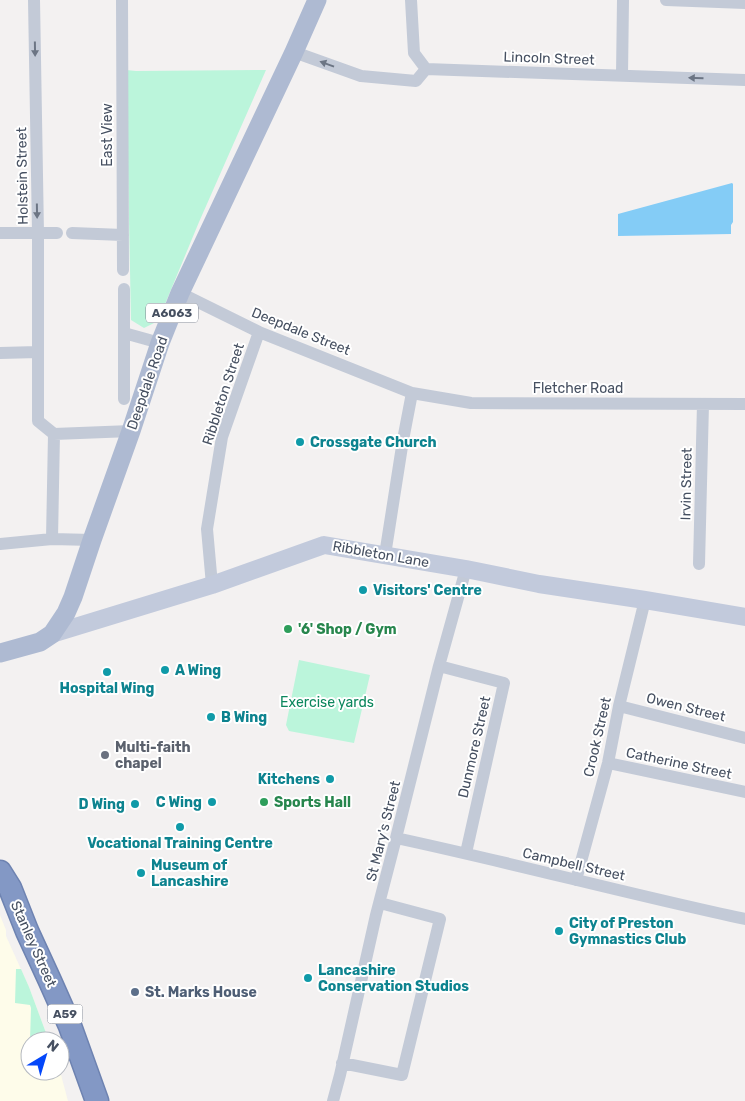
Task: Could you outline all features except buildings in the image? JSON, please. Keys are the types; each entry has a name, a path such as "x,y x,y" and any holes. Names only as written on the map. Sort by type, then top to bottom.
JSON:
{"highway":[{"name":"Stanley Street","path":"0,872 10,888 70,1026 97,1101"}],"main road":[{"name":"Deepdale Road","path":"52,634 66,613 73,597 160,343 180,293 294,52 316,0"},
{"name":"Ribbleton Lane","path":"0,653 40,642 52,634 212,584 324,545 385,554 539,584 745,617"},
{"path":"73,597 82,612 87,616 100,619"}],"street":[{"name":"Holstein Street","path":"34,0 38,233 38,422 54,434"},
{"name":"East View","path":"122,0 124,270"},
{"path":"294,52 361,76 416,81 426,69 414,53 411,0"},
{"path":"622,75 623,0"},
{"path":"666,0 745,3"},
{"name":"Lincoln Street","path":"426,69 745,80"},
{"path":"0,233 57,234"},
{"path":"72,234 123,235"},
{"path":"124,289 124,399"},
{"name":"Deepdale Street","path":"180,293 259,332 412,393"},
{"name":"Ribbleton Street","path":"212,584 207,529 222,437 259,332"},
{"path":"124,333 160,343"},
{"path":"0,354 38,352"},
{"path":"385,554 412,393"},
{"name":"Fletcher Road","path":"412,393 471,403 745,404"},
{"name":"Irvin Street","path":"700,564 703,404"},
{"path":"52,539 54,434 131,430"},
{"path":"0,544 52,539 92,540"},
{"name":"St Mary's Street","path":"333,1101 376,915 466,569"},
{"name":"Crook Street","path":"576,880 608,763 619,706 645,600"},
{"name":"Dunmore Street","path":"440,666 504,683 466,853"},
{"name":"Owen Street","path":"619,706 745,738"},
{"name":"Catherine Street","path":"608,763 745,792"},
{"name":"Campbell Street","path":"396,838 745,919"},
{"path":"342,1063 402,1075 440,919 380,903"}],"shaded area":[{"path":"0,915 6,930 6,936 29,987 45,1031 20,1031 20,1081 63,1081 68,1101 0,1101"}],"green space":[{"path":"126,70 266,70 158,321 144,328 131,320"},
{"name":"Exercise yards","path":"299,660 370,675 354,743 289,731 286,725"},
{"path":"16,969 21,969 45,1031 30,1031 30,1005 15,1003"}],"water":[{"path":"732,183 733,222 731,234 618,236 618,214"}],"place":[{"name":"Crossgate Church","path":"300,442"},
{"name":"Visitors' Centre","path":"363,590"},
{"name":"'6' Shop / Gym","path":"288,629"},
{"name":"A Wing","path":"165,670"},
{"name":"Hospital Wing","path":"107,672"},
{"name":"B Wing","path":"211,717"},
{"name":"Multi-faith chapel","path":"105,755"},
{"name":"Kitchens","path":"330,779"},
{"name":"C Wing","path":"212,802"},
{"name":"Sports Hall","path":"264,802"},
{"name":"D Wing","path":"135,804"},
{"name":"Vocational Training Centre","path":"180,827"},
{"name":"Museum of Lancashire","path":"141,873"},
{"name":"City of Preston Gymnastics Club","path":"559,931"},
{"name":"Lancashire Conservation Studios","path":"308,978"},
{"name":"St. Marks House","path":"135,992"}]}
